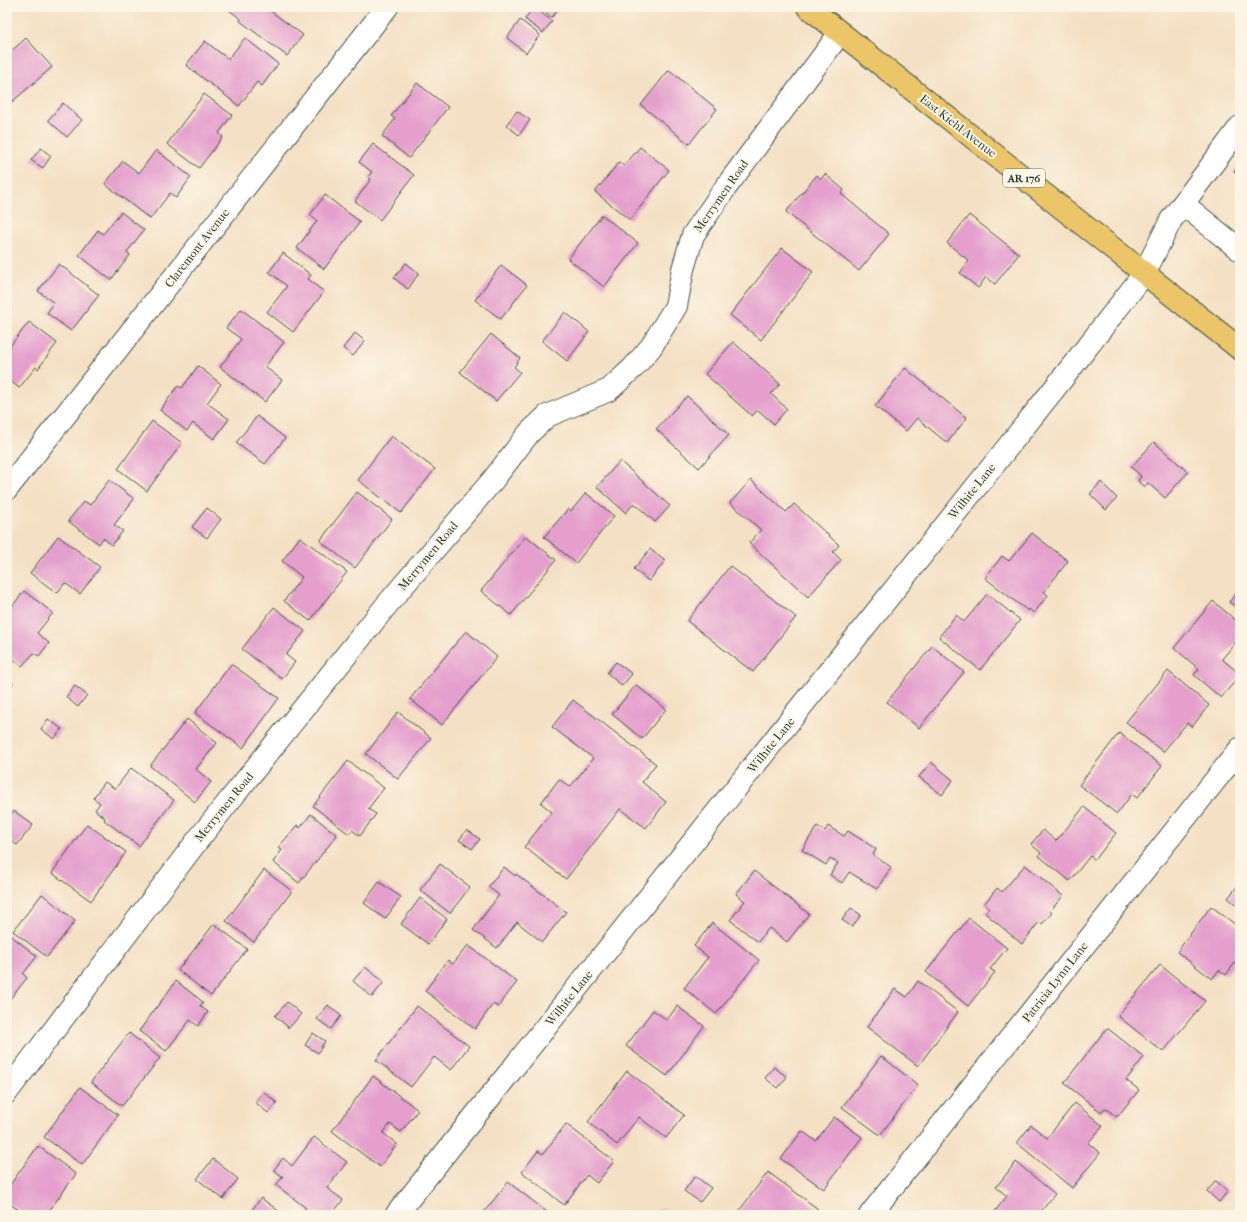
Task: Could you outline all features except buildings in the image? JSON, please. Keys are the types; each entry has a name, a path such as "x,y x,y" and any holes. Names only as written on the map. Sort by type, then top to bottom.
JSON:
{"main road":[{"name":"East Kiehl Avenue","path":"808,7 1240,349"}],"street":[{"name":"Claremont Avenue","path":"7,488 387,7"},
{"name":"Merrymen Road","path":"7,1092 197,841 385,607 493,480 530,433 547,416 609,390 633,368 651,347 676,306 693,235 726,187 840,32"},
{"name":"Wilhite Lane","path":"396,1215 1065,376 1144,274 1171,220 1240,127"},
{"path":"1183,204 1240,250"},
{"name":"Patricia Lynn Lane","path":"870,1215 1240,750"}]}
